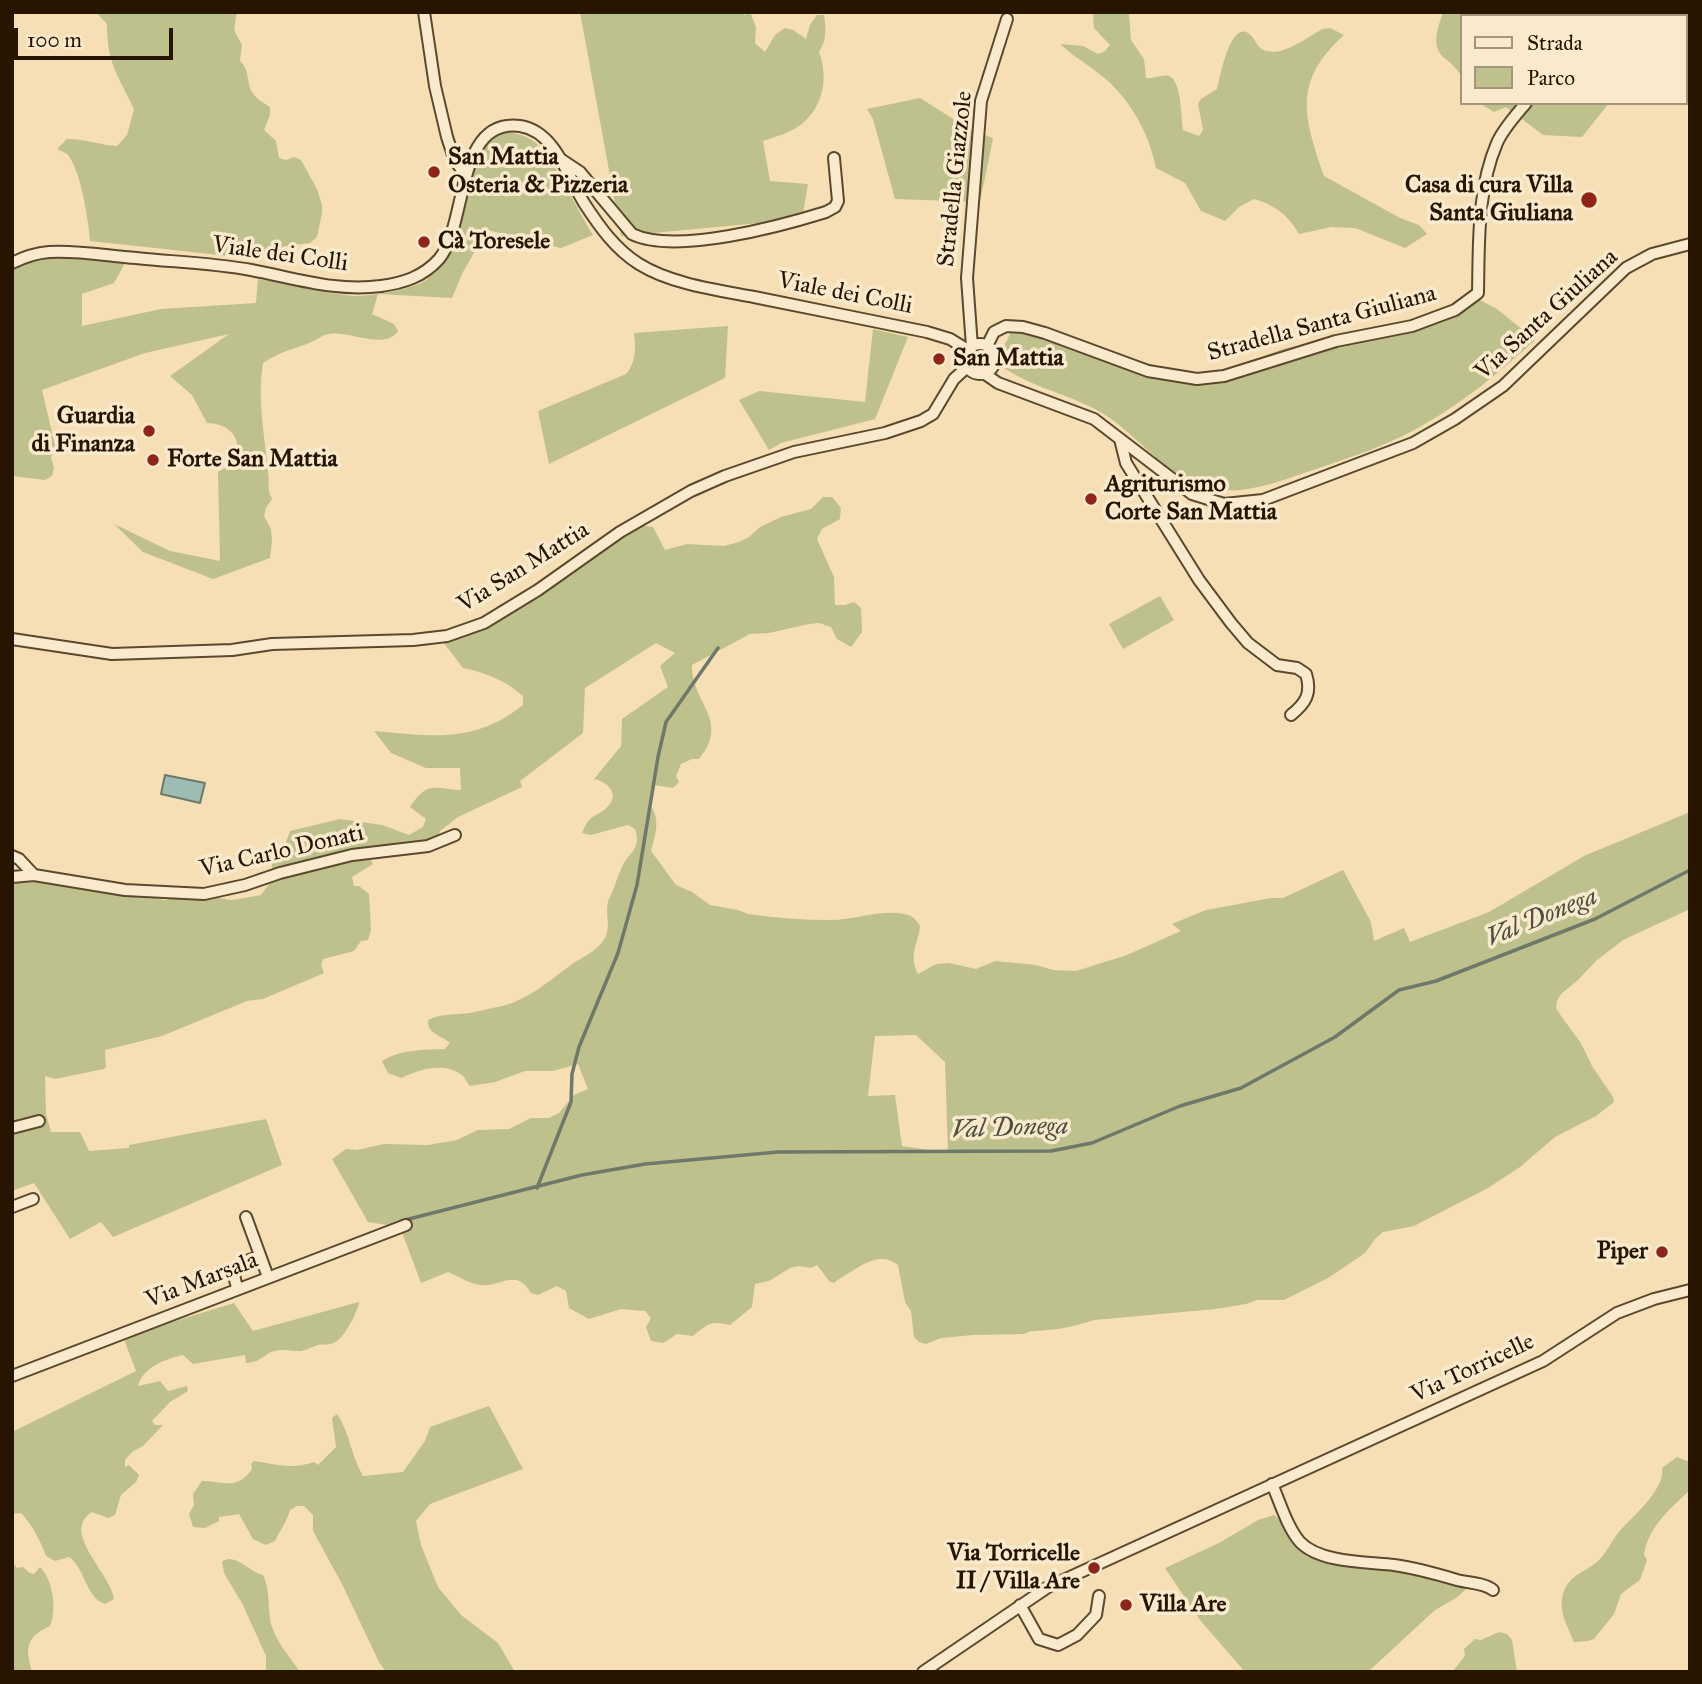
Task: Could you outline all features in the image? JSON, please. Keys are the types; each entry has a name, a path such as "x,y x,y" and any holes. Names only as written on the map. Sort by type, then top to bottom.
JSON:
{"street":[{"path":"424,12 435,86 447,137 455,161 466,175"},
{"name":"Stradella Giazzole","path":"970,348 967,278 981,101 1007,19"},
{"name":"Stradella Santa Giuliana","path":"987,346 994,332 1006,326 1023,327 1045,332 1149,371 1197,379 1224,376 1336,341 1412,326 1455,310 1478,293 1479,223 1484,188 1497,142 1525,105"},
{"name":"Viale dei Colli","path":"12,263 37,254 70,252 250,270 319,285 364,288 398,283 419,276 440,258 456,222 466,175 477,146 492,133 511,126 522,127 541,135 559,158 610,240 639,264 671,278 927,332 970,348"},
{"name":"Viale dei Colli","path":"559,158 580,172 632,234 642,239 665,241 723,236 827,212 835,207 838,201 834,158"},
{"name":"Via Santa Giuliana","path":"985,374 998,383 1094,419 1192,494 1224,504 1263,500 1413,443 1455,419 1503,386 1626,268 1652,254 1690,244"},
{"path":"982,344 987,346 993,350 993,367 985,374 974,373 967,367 966,356 970,348 982,344"},
{"name":"Via San Mattia","path":"12,639 112,654 232,650 272,644 413,640 447,636 484,623 538,590 620,533 691,491 725,475 794,452 886,433 921,421 933,414 954,380 967,367"},
{"path":"1120,439 1126,463 1199,580 1231,623 1259,653 1277,665 1297,668 1306,674 1310,686 1304,705 1291,716"},
{"name":"Via Carlo Donati","path":"12,877 34,875 125,890 204,894 352,855 428,846 455,835"},
{"path":"12,856 19,859 34,875"},
{"path":"12,1128 40,1121"},
{"path":"12,1207 33,1199"},
{"path":"246,1217 268,1278"},
{"name":"Via Marsala","path":"12,1376 407,1225"},
{"path":"238,1289 234,1275 236,1268 240,1263 260,1256"},
{"name":"Via Torricelle","path":"923,1672 1048,1587 1543,1361 1617,1313 1654,1299 1690,1290"},
{"path":"1272,1483 1294,1532 1301,1543 1312,1551 1341,1559 1445,1576 1477,1586 1489,1586 1493,1590"},
{"path":"1020,1605 1039,1639 1058,1645 1077,1635 1096,1615 1099,1596"}],"green space":[{"path":"96,12 237,12 234,30 242,45 240,61 245,68 252,92 270,107 264,130 276,141 279,158 286,160 294,157 301,160 317,189 322,213 317,237 310,243 286,246 247,258 90,241 86,209 76,170 67,154 57,149 67,139 117,146 127,135 134,109 111,60 107,24"},
{"path":"580,12 739,12 745,15 750,12 756,27 755,43 765,52 775,35 785,28 806,39 810,25 817,15 824,15 825,34 819,52 823,82 819,102 799,126 763,141 770,181 808,184 802,219 621,236"},
{"path":"1093,12 1129,12 1131,40 1144,59 1146,78 1169,76 1173,79 1179,92 1183,130 1199,136 1203,130 1198,104 1217,89 1223,63 1236,35 1248,33 1261,48 1274,52 1296,45 1322,29 1330,28 1344,35 1327,52 1316,69 1307,101 1311,136 1324,176 1400,218 1419,225 1427,234 1405,248 1355,228 1331,227 1299,234 1280,212 1254,199 1239,207 1225,221 1201,211 1185,183 1156,168 1139,122 1126,100 1103,77 1060,44 1083,46 1098,54 1105,51 1110,45 1094,28"},
{"path":"1443,12 1491,12 1460,14 1460,74 1438,50 1436,38"},
{"path":"1690,12 1690,81 1688,14 1574,14"},
{"path":"920,98 969,129 993,138 980,202 895,199 873,119 867,109"},
{"path":"1482,105 1607,105 1582,137 1543,135 1506,107 1494,112"},
{"path":"506,132 530,139 545,153 593,235 561,248 487,230 463,272 452,298 378,294 372,314 394,324 398,331 392,337 376,340 329,334 263,363 261,404 272,499 264,516 271,529 270,558 213,579 143,552 114,524 170,551 220,561 218,472 234,458 237,442 227,429 207,423 192,395 170,376 229,334 145,353 42,390 55,445 51,458 54,468 52,476 45,480 12,476 12,269 25,263 53,258 125,263 114,283 82,294 82,326 161,309 256,303 258,279 353,296 408,288 432,275 447,256 460,227 477,158 483,146 493,137"},
{"path":"1472,296 1497,309 1535,340 1472,393 1416,429 1355,456 1283,480 1246,489 1209,489 1184,479 1101,412 1004,368 1004,346 1016,322 1166,369 1195,375 1219,372 1286,348 1358,334 1428,315"},
{"path":"728,326 725,378 549,464 538,411 626,374 634,355 634,333"},
{"path":"873,329 908,337 875,419 781,443 769,450 739,400 759,391 865,402"},
{"path":"823,497 832,497 841,508 840,519 822,529 817,539 834,577 835,605 854,602 861,608 862,632 851,647 837,639 831,627 819,623 750,634 692,665 697,690 711,722 708,746 699,759 681,764 676,776 679,782 673,788 654,785 649,803 656,820 651,851 676,885 710,905 748,914 831,920 889,913 908,915 920,926 914,955 918,974 936,964 949,963 976,969 995,961 1076,971 1127,955 1181,931 1172,924 1206,910 1283,898 1343,870 1371,922 1374,941 1404,928 1410,942 1489,912 1584,856 1690,812 1690,909 1623,940 1596,961 1557,1001 1556,1008 1581,1043 1614,1102 1596,1116 1555,1137 1520,1167 1488,1188 1414,1226 1383,1232 1365,1253 1328,1278 1284,1300 1257,1300 1216,1309 1094,1320 1065,1328 1024,1334 941,1338 926,1344 914,1337 911,1311 905,1302 898,1265 879,1259 861,1266 834,1283 829,1281 817,1265 811,1268 790,1268 769,1281 755,1284 752,1307 730,1325 710,1324 693,1336 677,1334 663,1343 651,1341 646,1327 651,1318 645,1311 621,1309 589,1319 569,1308 566,1291 557,1286 538,1295 531,1293 520,1281 507,1280 480,1285 448,1272 421,1283 400,1227 368,1222 332,1159 346,1149 357,1150 384,1144 428,1145 457,1140 478,1130 509,1129 531,1118 549,1118 559,1113 574,1095 588,1089 578,1064 553,1071 525,1071 495,1082 470,1086 456,1071 441,1068 424,1069 401,1078 388,1073 382,1061 405,1052 445,1049 450,1043 432,1031 428,1020 512,1003 538,989 602,943 608,928 608,902 622,867 636,846 637,836 635,829 628,825 591,835 582,833 590,819 612,800 609,787 594,779 621,746 622,719 668,687 660,666 675,653 656,643 585,688 583,733 520,781 522,787 458,817 440,831 434,849 367,854 373,864 352,877 354,886 359,886 369,894 371,930 368,940 361,941 354,951 323,959 321,965 324,973 263,999 247,1001 162,1036 105,1050 104,1069 55,1079 45,1076 46,1114 51,1132 80,1132 89,1151 129,1148 129,1145 266,1119 282,1165 113,1237 101,1222 70,1239 34,1183 12,1191 12,879 30,873 165,900 190,894 232,900 261,895 279,870 272,868 272,861 285,844 290,831 340,819 382,825 409,835 423,827 426,819 410,807 416,799 431,788 461,790 460,768 426,768 391,753 374,731 415,735 470,732 505,718 523,705 523,696 510,686 463,668 443,642 500,621 540,593 540,581 628,524 653,527 665,550 687,544 724,546 749,537 760,527 781,517 811,509","holes":["916,1035 945,1062 948,1153 902,1146 895,1095 868,1096 875,1036"]},
{"path":"1160,596 1174,620 1123,649 1109,624"},
{"path":"359,1302 346,1331 332,1344 300,1351 275,1351 246,1363 245,1355 193,1364 183,1355 162,1362 144,1374 138,1386 160,1381 168,1391 187,1386 188,1391 170,1402 152,1421 155,1425 163,1425 125,1460 125,1467 129,1465 139,1475 136,1482 121,1495 115,1515 108,1518 92,1512 84,1520 81,1530 84,1541 111,1588 114,1599 105,1604 99,1601 69,1557 55,1561 46,1556 36,1533 21,1513 12,1514 12,1432 136,1371 123,1337 234,1303 253,1331"},
{"path":"489,1406 523,1469 430,1504 416,1521 421,1545 438,1587 461,1615 498,1643 515,1672 386,1672 313,1531 313,1515 304,1506 290,1510 275,1541 266,1545 253,1539 239,1514 219,1517 219,1521 205,1528 193,1527 189,1514 194,1505 193,1494 202,1481 224,1483 241,1480 252,1469 251,1464 254,1461 284,1466 314,1462 318,1465 336,1447 332,1418 337,1414 363,1476 403,1472 425,1441 430,1427"},
{"path":"1677,1457 1690,1462 1690,1490 1661,1519 1650,1536 1644,1555 1647,1560 1640,1580 1621,1594 1614,1614 1594,1639 1574,1642 1562,1611 1562,1598 1567,1585 1602,1557 1618,1533 1653,1494 1662,1476 1662,1468"},
{"path":"1274,1515 1317,1553 1359,1559 1398,1560 1472,1584 1456,1598 1435,1610 1368,1672 1245,1672 1200,1620 1165,1568 1219,1543 1258,1520"},
{"path":"229,1559 263,1575 273,1631 300,1672 266,1672 266,1656 243,1605 224,1573 222,1561"},
{"path":"12,1561 17,1568 23,1567 34,1574 40,1567 48,1579 53,1595 50,1626 36,1634 29,1644 28,1656 32,1672 12,1672"},
{"path":"1499,1632 1507,1634 1512,1640 1517,1672 1452,1672 1465,1656 1464,1649 1475,1639 1481,1640"}],"water":[{"path":"165,775 205,783 200,803 161,794"}],"waterway":[{"path":"537,1188 571,1102 572,1074 579,1047 618,953 637,885 666,722 718,648"},
{"name":"Val Donega","path":"401,1221 582,1175 645,1164 778,1152 1051,1151 1092,1143 1180,1106 1241,1088 1335,1037 1399,990 1436,981 1595,919 1690,870"}],"place":[{"name":"San Mattia Osteria & Pizzeria","path":"434,172"},
{"name":"Casa di cura Villa Santa Giuliana","path":"1589,200"},
{"name":"Cà Toresele","path":"424,242"},
{"name":"San Mattia","path":"939,359"},
{"name":"Guardia di Finanza","path":"149,431"},
{"name":"Forte San Mattia","path":"153,460"},
{"name":"Agriturismo Corte San Mattia","path":"1091,499"},
{"name":"Piper","path":"1662,1252"},
{"name":"Via Torricelle II / Villa Are","path":"1094,1568"},
{"name":"Villa Are","path":"1126,1605"}]}
